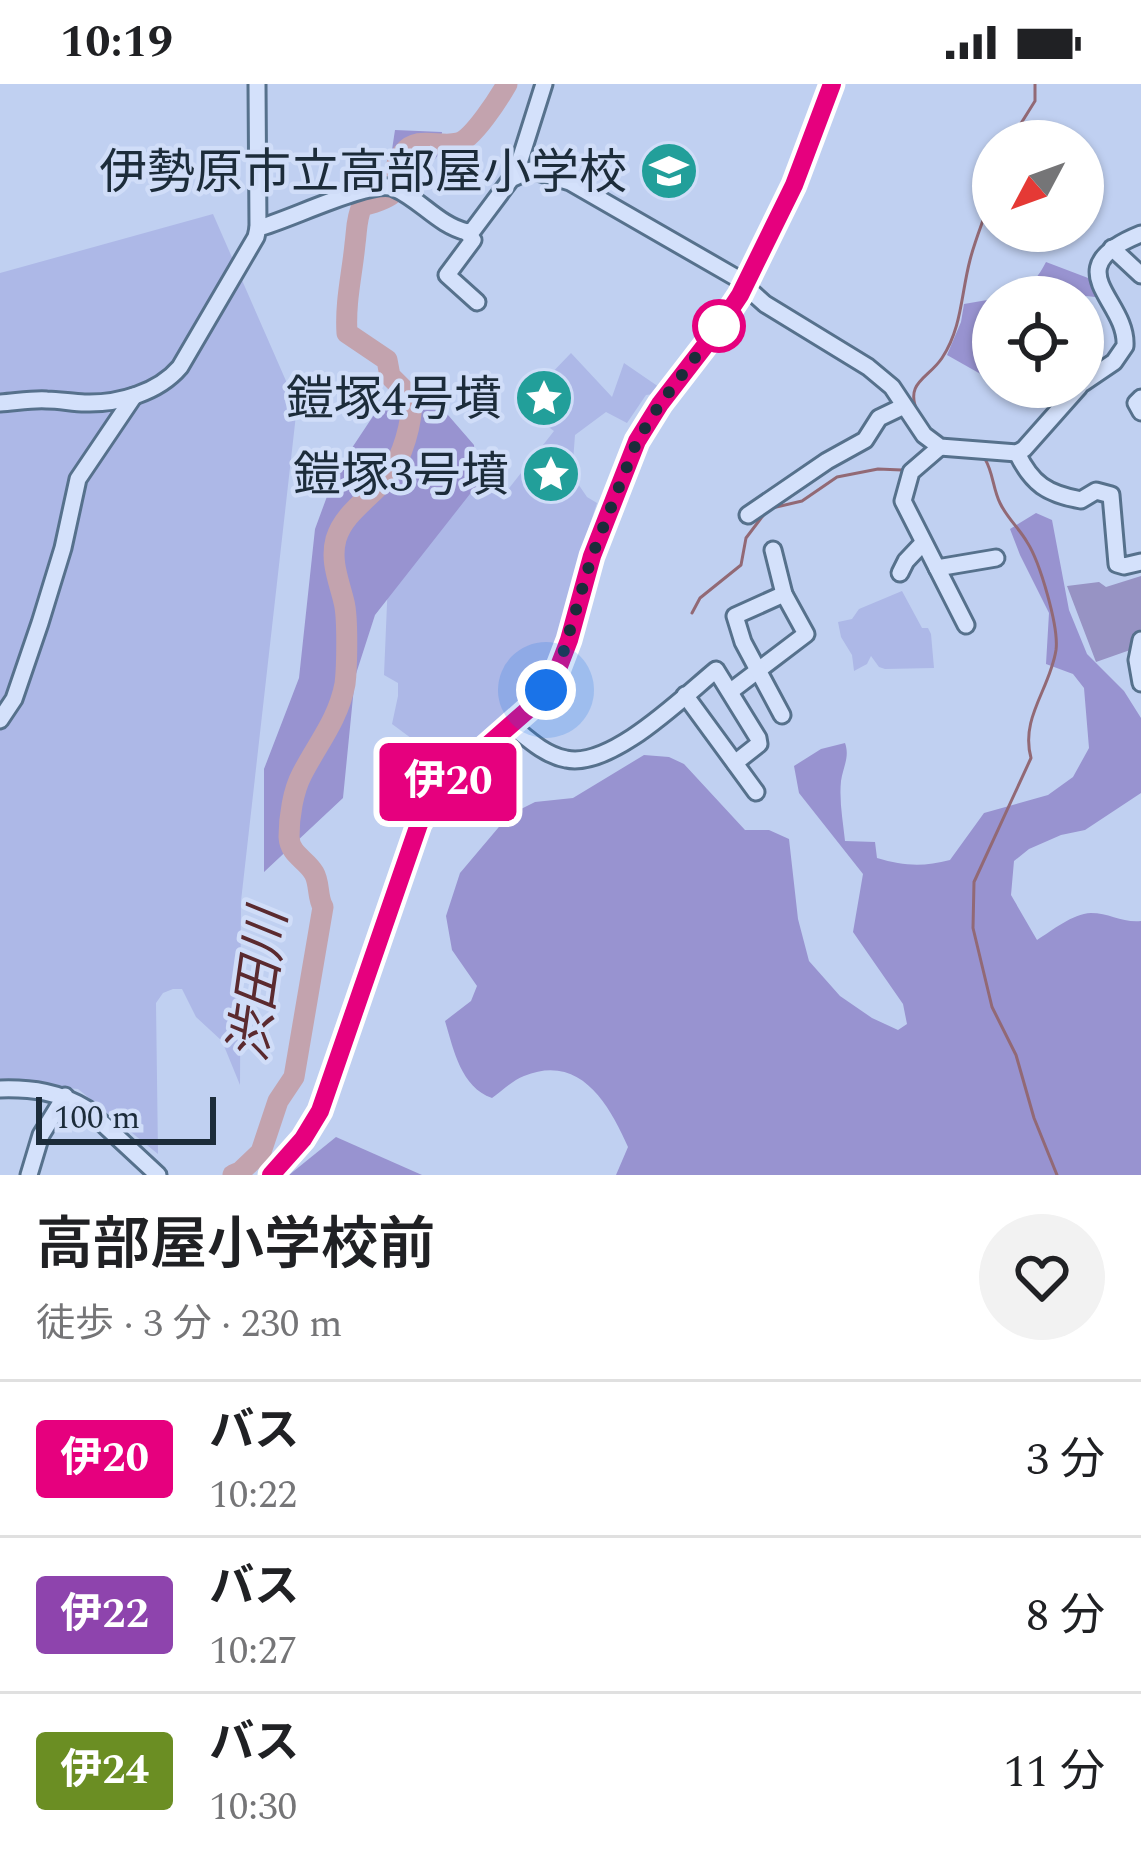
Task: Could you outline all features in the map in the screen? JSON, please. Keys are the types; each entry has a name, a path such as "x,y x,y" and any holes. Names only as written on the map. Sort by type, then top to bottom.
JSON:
{"street":[{"path":"0,403 87,404 134,396 180,368 256,238 257,84"},
{"path":"518,174 544,84"},
{"path":"271,1175 320,1111 419,824 455,774 538,699 559,667 592,556 637,441 745,285 794,185 832,84"},
{"path":"258,228 277,224 323,196 380,185 396,189 449,226 467,232 511,179 531,170 570,182 745,285 777,312 868,367 892,387 924,435 940,447 1017,453 1061,408"},
{"path":"466,297 447,274 473,241 467,232"},
{"path":"1099,276 1112,248 1141,235"},
{"path":"1112,248 1141,275"},
{"path":"1104,296 1123,325 1125,346 1104,369"},
{"path":"0,720 14,699 40,623 78,479 134,396"},
{"path":"1141,398 1136,403 1141,412"},
{"path":"748,515 865,440 879,418 904,406"},
{"path":"940,447 911,472 903,492 905,507 966,625"},
{"path":"1017,453 1027,474 1063,497 1081,500 1096,491 1111,495 1117,564 1141,562"},
{"path":"900,574 923,543"},
{"path":"731,691 806,634 784,594 773,550"},
{"path":"937,568 997,558"},
{"path":"782,715 743,642 735,616 784,594"},
{"path":"1141,640 1137,660 1141,683"},
{"path":"511,724 560,758 595,756 636,735 716,670 760,745 734,763"},
{"path":"685,695 756,792"},
{"path":"0,1089 65,1096 87,1109 158,1175"},
{"path":"29,1175 41,1136 65,1096"}],"shaded area":[{"path":"395,130 442,132 439,154 410,190 388,176"},
{"path":"213,214 297,406 241,901 240,1085 222,1041 196,1017 182,989 163,993 156,1003 158,1154 78,1089 0,1082 0,273"},
{"path":"1046,262 1083,276 1037,276"},
{"path":"972,303 972,369 947,355 964,304"},
{"path":"571,353 612,397 624,363 659,387 646,395 627,423 606,412 575,435 572,475 597,503 554,654 544,676 525,697 452,762 420,802 392,781 423,747 392,724 398,683 384,675 388,580 466,472 502,497 554,431 520,406"},
{"path":"395,383 428,392 474,445 477,485 375,615 355,677 343,798 264,872 264,769 299,678 315,529 336,472"},
{"path":"1036,513 1052,520 1069,610 1087,654 1124,691 1141,718 1141,793 1085,830 1029,849 1014,861 1011,895 1037,940 1084,914 1141,921 1141,1175 616,1175 628,1147 602,1100 577,1077 544,1071 520,1078 492,1098 473,1086 460,1067 445,1021 471,1001 477,986 452,950 446,916 460,873 509,815 535,802 573,798 644,755 684,764 745,830 769,830 789,839 798,919 809,961 840,996 872,1018 898,1030 907,1024 903,1004 853,932 863,874 799,793 794,766 821,749 845,743 840,796 845,841 875,842 877,858 913,865 950,860 984,813 1048,795 1073,777 1089,748 1084,688 1073,674 1046,664 1049,613 1010,529"},
{"path":"1141,576 1141,629 1133,649 1096,662 1067,586 1099,582 1106,587"},
{"path":"902,591 922,628 931,634 934,668 885,669 871,656 854,671 838,622"},
{"path":"336,1137 422,1175 289,1175"}],"waterway":[{"name":"渋田川","path":"233,1175 261,1152 278,1101 294,1077 323,907 316,877 292,848 289,829 299,781 333,720 345,684 346,619 334,547 345,521 393,468 410,418 412,398 390,376 387,360 347,333 359,215 362,206 396,189 396,169 403,153 422,143 464,140 507,84"},
{"path":"1023,120 1035,101 1035,84"},
{"path":"917,411 916,387 942,358 954,335 973,252"},
{"path":"985,459 1000,503 1037,564 1052,611 1056,650 1032,717 1031,758 974,882 973,928 992,1007 1016,1055 1057,1175"},
{"path":"692,613 700,598 741,565 746,538 768,509 802,501 837,477 902,470"}],"bus line":[{"name":"伊20","path":"271,1175 320,1111 419,824 455,774 530,708 556,674 592,556 637,441 740,295 794,185 832,84"}],"place":[{"name":"伊勢原市立高部屋小学校","path":"669,171"},
{"name":"鎧塚4号墳","path":"544,398"},
{"name":"鎧塚3号墳","path":"551,474"}],"route":[{"path":"546,690 569,640 592,556 637,441 719,326"}]}
